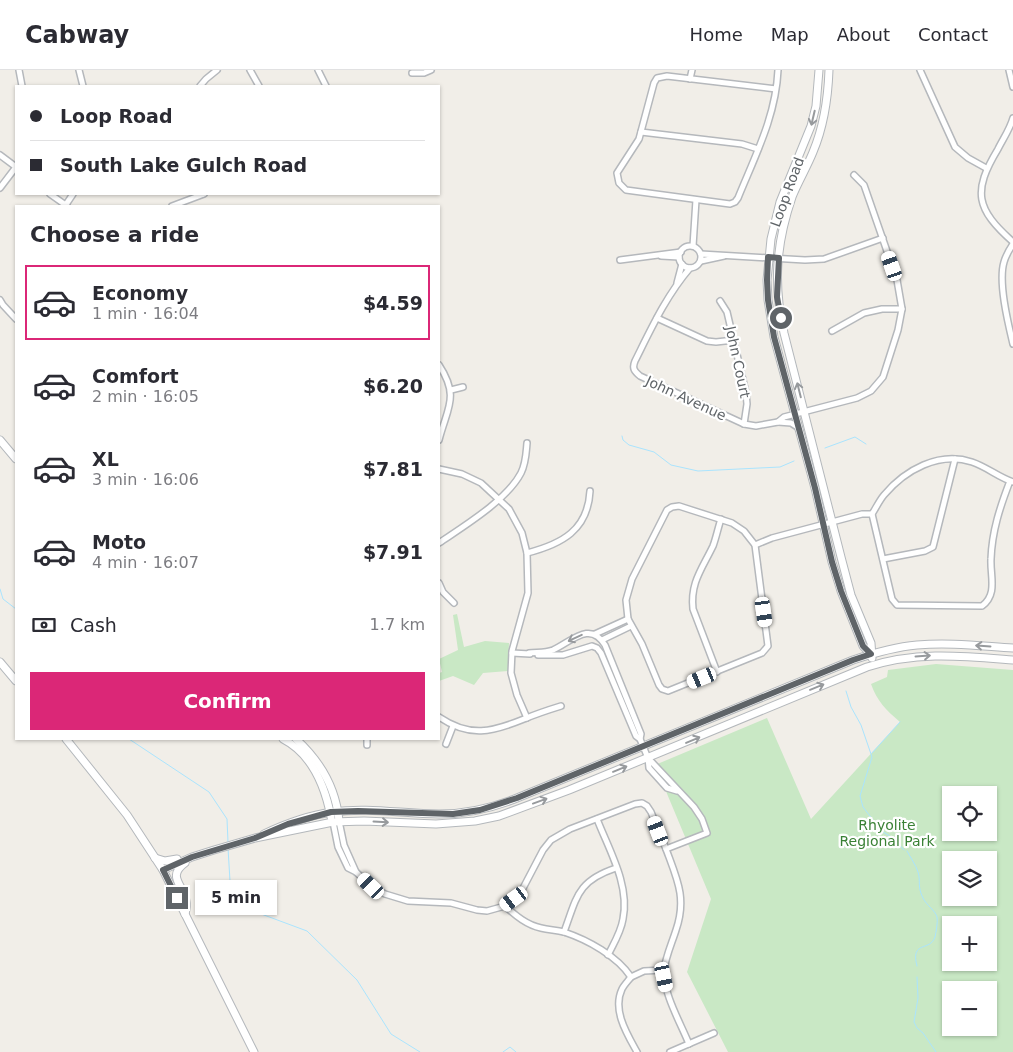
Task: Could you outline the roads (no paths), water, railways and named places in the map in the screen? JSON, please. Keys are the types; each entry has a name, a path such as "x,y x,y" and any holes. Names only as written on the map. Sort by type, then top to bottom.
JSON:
{"main road":[{"name":"Loop Road","path":"819,70 811,126 780,202 768,257 767,280 770,318 841,591 863,646 871,654"},
{"name":"Loop Road","path":"828,70 826,108 820,130 813,151 792,196 784,225 779,258 777,297 784,332 851,595 871,643 871,654"},
{"path":"0,440 15,458"},
{"path":"255,838 294,822 334,812 440,814 480,810 517,798 871,654 901,647 928,644 1013,648"},
{"path":"871,654 875,665"},
{"path":"163,870 192,857 255,838 336,822 436,824 487,819 569,790 875,665 926,656 959,656 1013,660"},
{"path":"0,662 15,680"},
{"path":"67,740 127,815 163,870 254,1052"},
{"path":"284,740 301,753 314,770 334,812"},
{"path":"297,740 313,756 324,772 332,790 336,822"},
{"path":"155,858 170,861 186,856 192,857"},
{"path":"185,914 186,901 176,878 176,873 179,867 192,857"}],"street":[{"path":"19,70 22,85"},
{"path":"79,70 83,85"},
{"path":"201,85 206,78 217,70"},
{"path":"250,70 258,85"},
{"path":"318,70 326,85"},
{"path":"412,74 431,70"},
{"path":"690,78 692,70"},
{"path":"776,89 690,78 664,76 657,78 636,144 617,173 617,180 620,186 626,190 696,200 730,204 735,202 769,123 776,89 778,70"},
{"path":"920,70 956,147 968,158 986,168"},
{"path":"1009,70 1013,87"},
{"path":"1013,118 1007,134 986,168 981,194 990,220 1013,243 1007,253 1002,272 1002,284 1013,344"},
{"path":"641,132 742,144 758,149"},
{"path":"0,155 15,166"},
{"path":"0,188 15,168"},
{"path":"832,331 864,313 882,309 902,308 897,280 864,185 854,176"},
{"path":"51,195 65,205"},
{"path":"175,205 201,195"},
{"path":"693,246 696,200"},
{"path":"701,254 806,260 824,259 882,238"},
{"path":"701,261 701,254 693,246 686,247 680,255 682,264 690,268 696,267 701,261 726,255"},
{"path":"620,260 650,255 680,255"},
{"name":"John Avenue","path":"677,283 682,264"},
{"name":"John Avenue","path":"690,268 677,283 634,361 635,372 744,424 756,426 778,422 791,423 799,428"},
{"path":"0,300 15,318"},
{"name":"John Court","path":"720,301 727,312 747,399 744,424"},
{"name":"John Avenue","path":"778,422 784,417 857,398 871,391 883,377 898,330 902,308"},
{"path":"657,318 707,341 734,340"},
{"path":"440,367 451,390 450,403 440,437"},
{"path":"451,390 464,388"},
{"path":"440,542 474,520 499,498 521,473 526,459 527,443"},
{"path":"883,558 925,551 933,547 955,459"},
{"path":"955,459 978,464 1011,481 997,514 993,534 991,560 992,594 982,606 897,605 892,599 872,514 884,495 908,473 936,460 955,459"},
{"path":"440,469 462,474 481,483 509,509 517,520 522,533 527,552 528,593 512,653 512,673 517,695 527,718"},
{"path":"527,552 546,548 561,541 572,532 582,520 589,506 590,491"},
{"path":"678,506 732,523 744,531 755,545 768,646 762,653 717,672 674,689 662,689 642,644 631,626 626,608 628,589 667,510 678,506"},
{"path":"755,545 772,538 823,524 862,514 872,514"},
{"path":"717,672 695,615 692,598 693,588 714,544 720,519"},
{"path":"440,585 443,592 454,603"},
{"path":"512,653 549,651 583,634 595,634 628,619"},
{"path":"602,640 631,626"},
{"path":"595,634 602,640 641,734 640,739"},
{"path":"529,653 555,656 570,654 592,646 601,653 636,736 640,739 643,746 648,758 649,768 667,788 677,791 694,806 702,819 707,833 666,849"},
{"path":"440,718 453,726 485,732 561,706"},
{"path":"446,744 453,726"},
{"path":"336,822 338,847 342,859 348,868 356,872 371,886 385,894 408,901 451,903 487,911 505,906 521,892 543,850 551,840 570,829 635,804 642,803 647,806 666,849 682,898 679,920 664,970 667,992 689,1044"},
{"path":"597,819 616,868 625,899 623,919 618,937 608,955"},
{"path":"564,932 578,892 592,878 616,868"},
{"path":"505,906 515,916 532,925 564,932 608,955 619,962 631,977"},
{"path":"636,1052 618,1007 622,988 631,977 644,971 664,970"},
{"path":"670,1052 714,1034"}],"waterway":[{"path":"622,436 623,440 629,445 654,452 671,465 698,471 780,467 794,461"},
{"path":"825,448 855,437 866,444"},
{"path":"0,589 3,599 15,608"},
{"path":"846,691 872,757 860,796 863,807 873,820"},
{"path":"872,753 900,722"},
{"path":"131,740 209,792 227,819 228,842"},
{"path":"876,824 880,830 893,838 904,850"},
{"path":"228,848 230,881 237,905 307,931 357,980 391,1034 420,1052"},
{"path":"907,851 918,872 923,898 937,917 937,927 933,941 918,949 916,953 917,966"},
{"path":"917,977 918,998 914,1022 936,1052"},
{"path":"503,1052 510,1047 516,1052"}],"park label":[{"name":"Rhyolite Regional Park","path":"887,834"}]}
